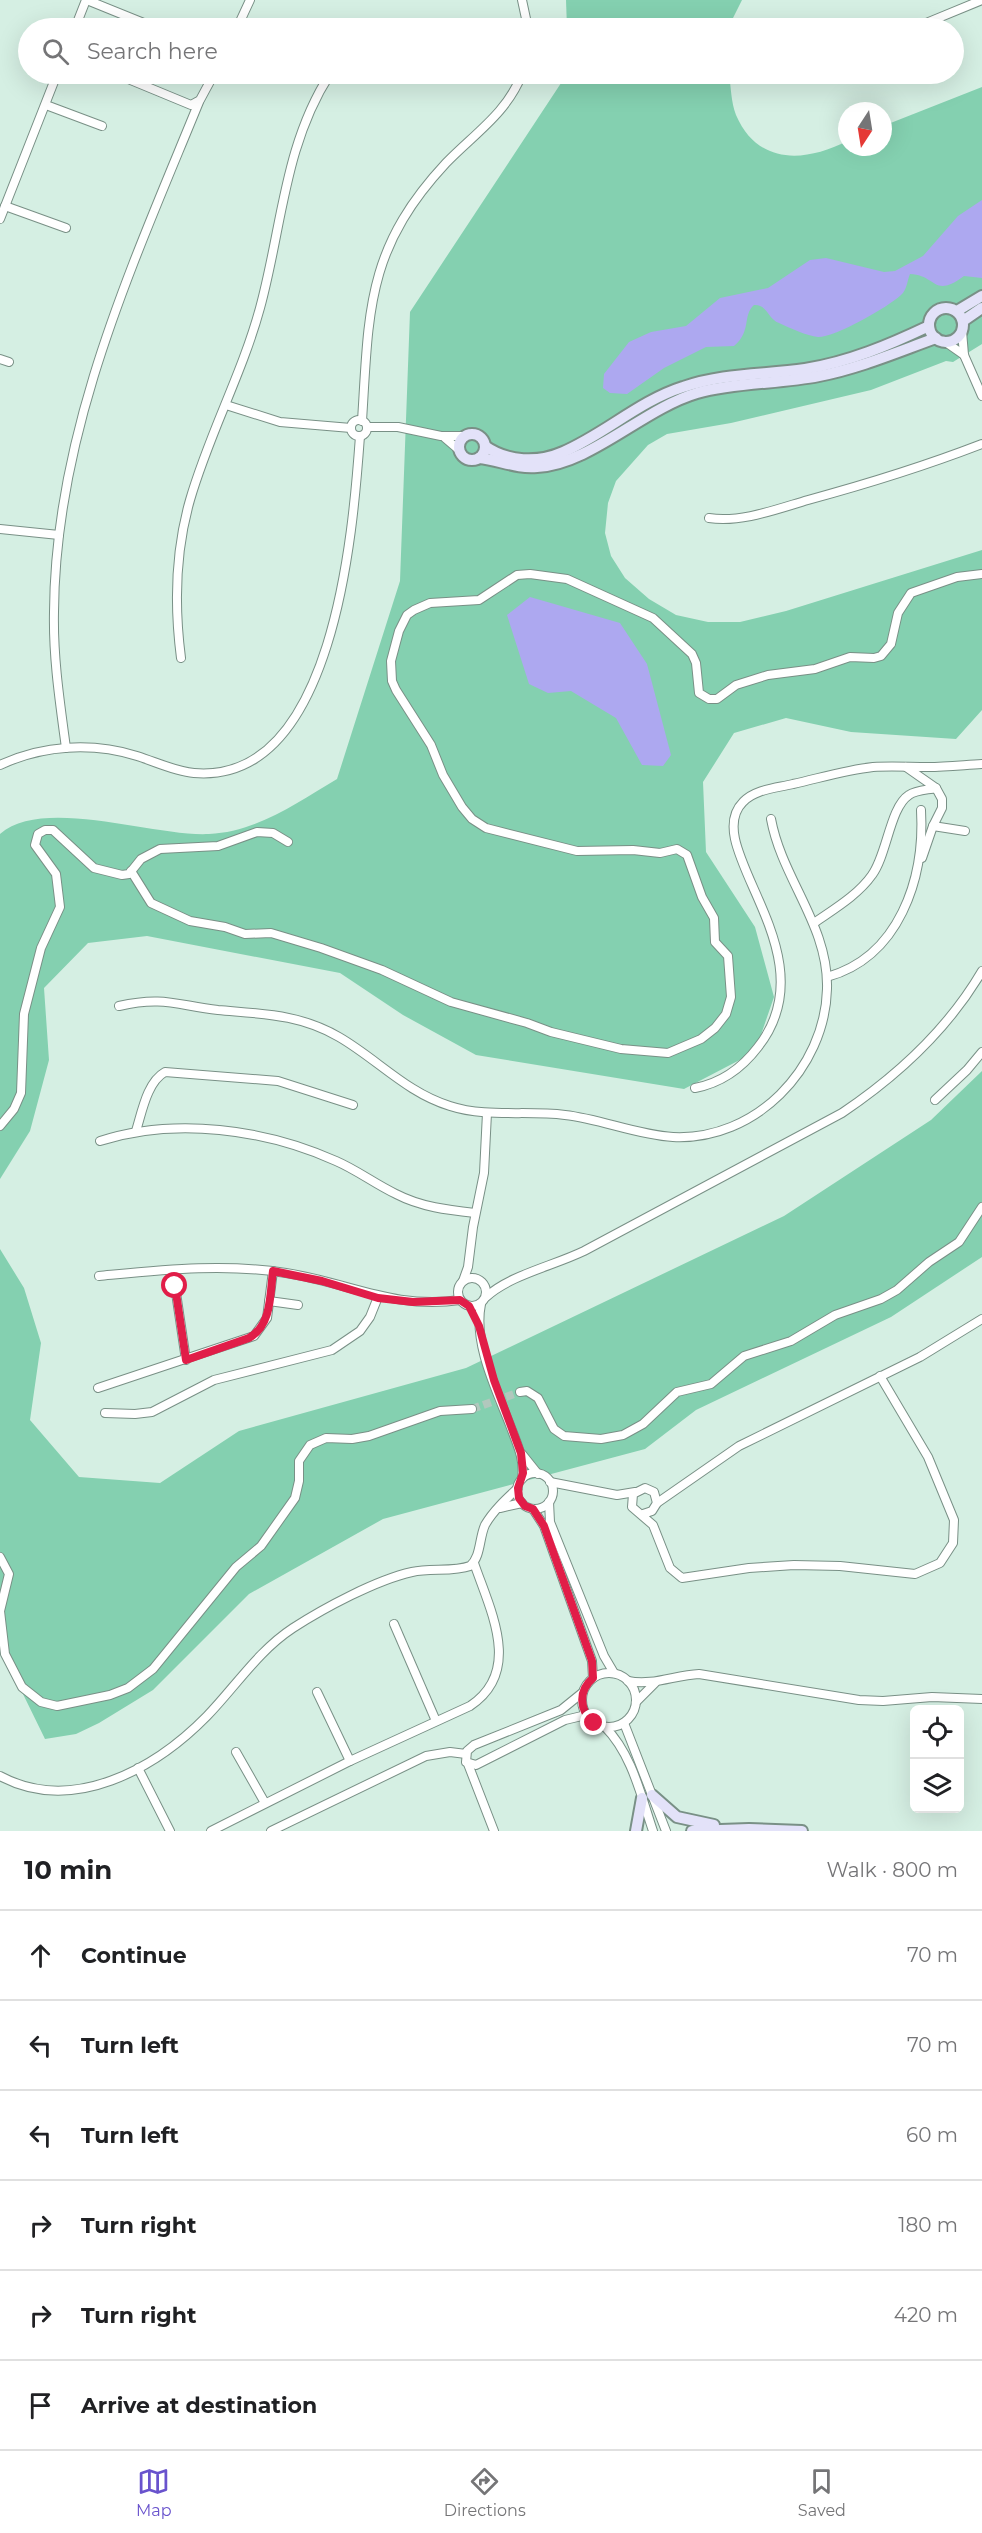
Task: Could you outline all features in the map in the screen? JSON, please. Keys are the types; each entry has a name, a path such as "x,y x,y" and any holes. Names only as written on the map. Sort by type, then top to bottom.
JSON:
{"street":[{"path":"79,18 87,0 131,18"},
{"path":"242,18 250,0"},
{"path":"522,0 526,18"},
{"path":"938,18 982,0"},
{"path":"0,219 53,84"},
{"path":"140,84 189,104 199,102"},
{"path":"66,748 54,632 59,535 73,456 101,349 161,189 209,84"},
{"path":"181,658 176,591 182,534 196,478 246,355 260,307 294,151 305,120 325,84"},
{"path":"0,765 37,752 66,748 114,751 181,771 206,773 239,766 272,746 303,704 324,654 347,547 360,436 366,432 364,424 370,308 379,271 393,237 412,205 445,165 502,109 516,84"},
{"path":"46,105 102,126"},
{"path":"5,206 66,228"},
{"path":"929,326 932,315 938,310 946,308 957,311 982,296"},
{"path":"441,436 468,460 479,458 527,467 555,465 573,458 650,413 687,396 728,387 833,373 940,340 953,340 962,326 982,308"},
{"path":"957,311 962,326 964,356 982,396"},
{"path":"360,436 353,434 351,428 354,422 398,427 441,436 477,435 485,446 497,453 517,459 555,455 657,397 683,387 735,375 825,365 885,346 929,326"},
{"path":"929,326 940,340 964,356"},
{"path":"0,359 9,362"},
{"path":"226,405 280,422 351,428"},
{"path":"459,450 464,436"},
{"path":"710,518 734,519 804,501 895,475 982,444"},
{"path":"479,458 485,446"},
{"path":"0,530 59,535"},
{"path":"131,871 151,903 190,921 225,927 245,934 271,933 321,948 382,970 451,1002 551,1032 627,1050 674,1052 716,1028 726,1014 731,997 730,961 715,942 714,918 702,897 687,855 677,849 660,853 633,850 577,851 486,828 472,819 443,775 431,745 414,721 392,681 391,662 399,631 407,615 421,605 430,603 479,600 521,574 567,579 654,618 692,654 696,663 699,693 709,699 717,699 736,685 768,675 815,669 850,657 881,656 891,645 898,613 911,593 957,577 982,574"},
{"path":"695,1088 719,1081 747,1059 766,1036 779,1001 781,968 775,938 733,839 732,823 737,808 748,797 762,791 861,769 981,764"},
{"path":"906,767 936,788 943,804 919,861"},
{"path":"814,923 858,890 873,874 883,856 902,801 916,792 936,788"},
{"path":"827,978 861,964 883,943 909,899 919,861 921,810"},
{"path":"119,1006 159,1000 297,1018 337,1035 431,1099 453,1107 487,1113 539,1113 571,1116 671,1137 702,1135 732,1126 775,1100 800,1072 821,1027 827,978 825,955 814,923 782,860 771,819"},
{"path":"933,826 965,831"},
{"path":"0,1126 14,1109 21,1093 24,1014 40,948 60,907 56,874 36,848 36,837 42,831 53,830 94,868 115,875 125,875 141,859 160,849 218,846 256,832 273,833 288,842"},
{"path":"469,1306 483,1300 505,1282 570,1258 842,1113 873,1092 921,1049 956,1009 982,971"},
{"path":"934,1100 968,1070 982,1052"},
{"path":"136,1131 150,1090 159,1075 165,1072 288,1083 353,1105"},
{"path":"460,1300 460,1284 469,1264 475,1213 484,1173 487,1113"},
{"path":"100,1141 136,1131 163,1128 199,1129 262,1138 336,1161 416,1203 475,1213"},
{"path":"520,1392 527,1391 538,1398 554,1429 564,1436 601,1439 623,1435 643,1424 677,1392 711,1384 744,1356 790,1341 835,1315 881,1299 897,1290 929,1262 959,1242 982,1207"},
{"path":"469,1264 486,1288 479,1326"},
{"path":"99,1276 196,1267 273,1271 322,1281 378,1298 413,1302 460,1300 469,1306 479,1326 490,1370 521,1453 522,1479 518,1488 498,1508 482,1533 474,1563 498,1637 499,1666 491,1686 482,1698 470,1706 350,1761 211,1831"},
{"path":"98,1388 254,1336 265,1323 273,1271"},
{"path":"436,1300 460,1284 480,1280 505,1282"},
{"path":"175,1286 186,1360"},
{"path":"105,1413 152,1412 214,1380 332,1350 360,1331 370,1317 378,1298"},
{"path":"269,1302 298,1305"},
{"path":"643,1514 652,1511 657,1503 677,1488 739,1446 920,1357 979,1321 982,1330"},
{"path":"652,1511 655,1529 670,1568 682,1578 749,1568 794,1565 840,1566 915,1574 940,1563 953,1543 955,1528 952,1514 928,1457 880,1376"},
{"path":"0,1557 9,1574 0,1611 5,1654 22,1687 41,1702 57,1706 110,1695 128,1688 153,1669 236,1567 261,1546 295,1498 299,1481 299,1461 310,1445 326,1438 352,1439 369,1436 440,1411 472,1409"},
{"path":"521,1453 538,1474 550,1482 613,1494 635,1492"},
{"path":"522,1479 538,1474"},
{"path":"550,1482 550,1522 604,1656 614,1673 628,1681 656,1682 677,1676 711,1675 865,1701 932,1697 982,1699"},
{"path":"533,1509 540,1508 572,1486"},
{"path":"518,1488 522,1503"},
{"path":"632,1507 631,1499 641,1488 651,1490 677,1488"},
{"path":"651,1490 657,1503"},
{"path":"613,1494 643,1514 655,1529"},
{"path":"494,1831 466,1754 474,1744 561,1710 582,1693 593,1678 592,1661 544,1526 533,1509 522,1503 498,1508"},
{"path":"0,1776 24,1786 63,1791 95,1786 138,1768 187,1736 263,1652 294,1627 395,1577 424,1569 466,1568 474,1563"},
{"path":"393,1624 436,1720"},
{"path":"593,1678 614,1673"},
{"path":"582,1693 582,1705 586,1715 594,1723 605,1727 624,1723 633,1714 636,1702 634,1691 628,1681"},
{"path":"636,1702 656,1682"},
{"path":"317,1692 350,1761"},
{"path":"468,1764 476,1765 565,1720 586,1715"},
{"path":"624,1723 647,1797 653,1831"},
{"path":"605,1727 622,1752 666,1831"},
{"path":"236,1752 265,1803"},
{"path":"271,1831 426,1756 442,1752 466,1754"},
{"path":"138,1768 171,1831"},
{"path":"647,1797 677,1817 724,1830"},
{"path":"636,1831 647,1797"},
{"path":"692,1831 802,1831"}],"green space":[{"path":"566,0 742,0 733,18 567,18"},
{"path":"560,84 730,84 736,115 745,132 757,144 784,155 815,153 838,145 838,156 892,156 892,122 982,87 982,344 953,362 946,361 871,390 731,423 667,434 648,445 616,481 608,503 605,533 611,556 625,578 649,599 676,615 708,622 740,622 786,611 982,550 982,710 956,739 851,732 786,718 734,733 703,782 706,852 755,927 774,997 755,1052 684,1089 476,1055 403,1015 340,973 147,936 88,943 44,988 49,1060 30,1131 0,1179 0,834 19,823 43,818 100,821 186,833 227,832 260,822 337,779 400,581 410,312"},
{"path":"982,1071 982,1257 891,1317 696,1410 645,1449 383,1519 249,1594 153,1690 99,1723 76,1734 45,1739 0,1647 0,1249 24,1288 41,1343 30,1420 79,1477 160,1483 239,1431 466,1368 784,1216 931,1120"}],"shaded area":[{"path":"982,200 982,278 964,276 954,283 940,286 919,275 910,274 905,291 874,314 837,332 818,337 775,321 765,309 754,305 748,314 743,335 734,346 706,347 664,368 627,394 610,393 603,388 604,374 629,342 651,332 686,326 720,298 768,288 810,260 826,258 884,272 895,271 923,256 958,216"},
{"path":"530,597 620,623 647,664 671,755 663,766 642,765 616,718 571,691 548,693 529,684 507,615"}],"tunnel":[{"path":"472,1409 520,1392"}],"route":[{"path":"175,1286 186,1360 249,1338 262,1328 267,1318 273,1271 304,1276 378,1298 413,1302 460,1300 469,1306 479,1326 494,1380 523,1460 522,1479 517,1493 522,1503 533,1509 544,1526 592,1661 593,1678 586,1684 581,1699 583,1710 594,1723"}]}
